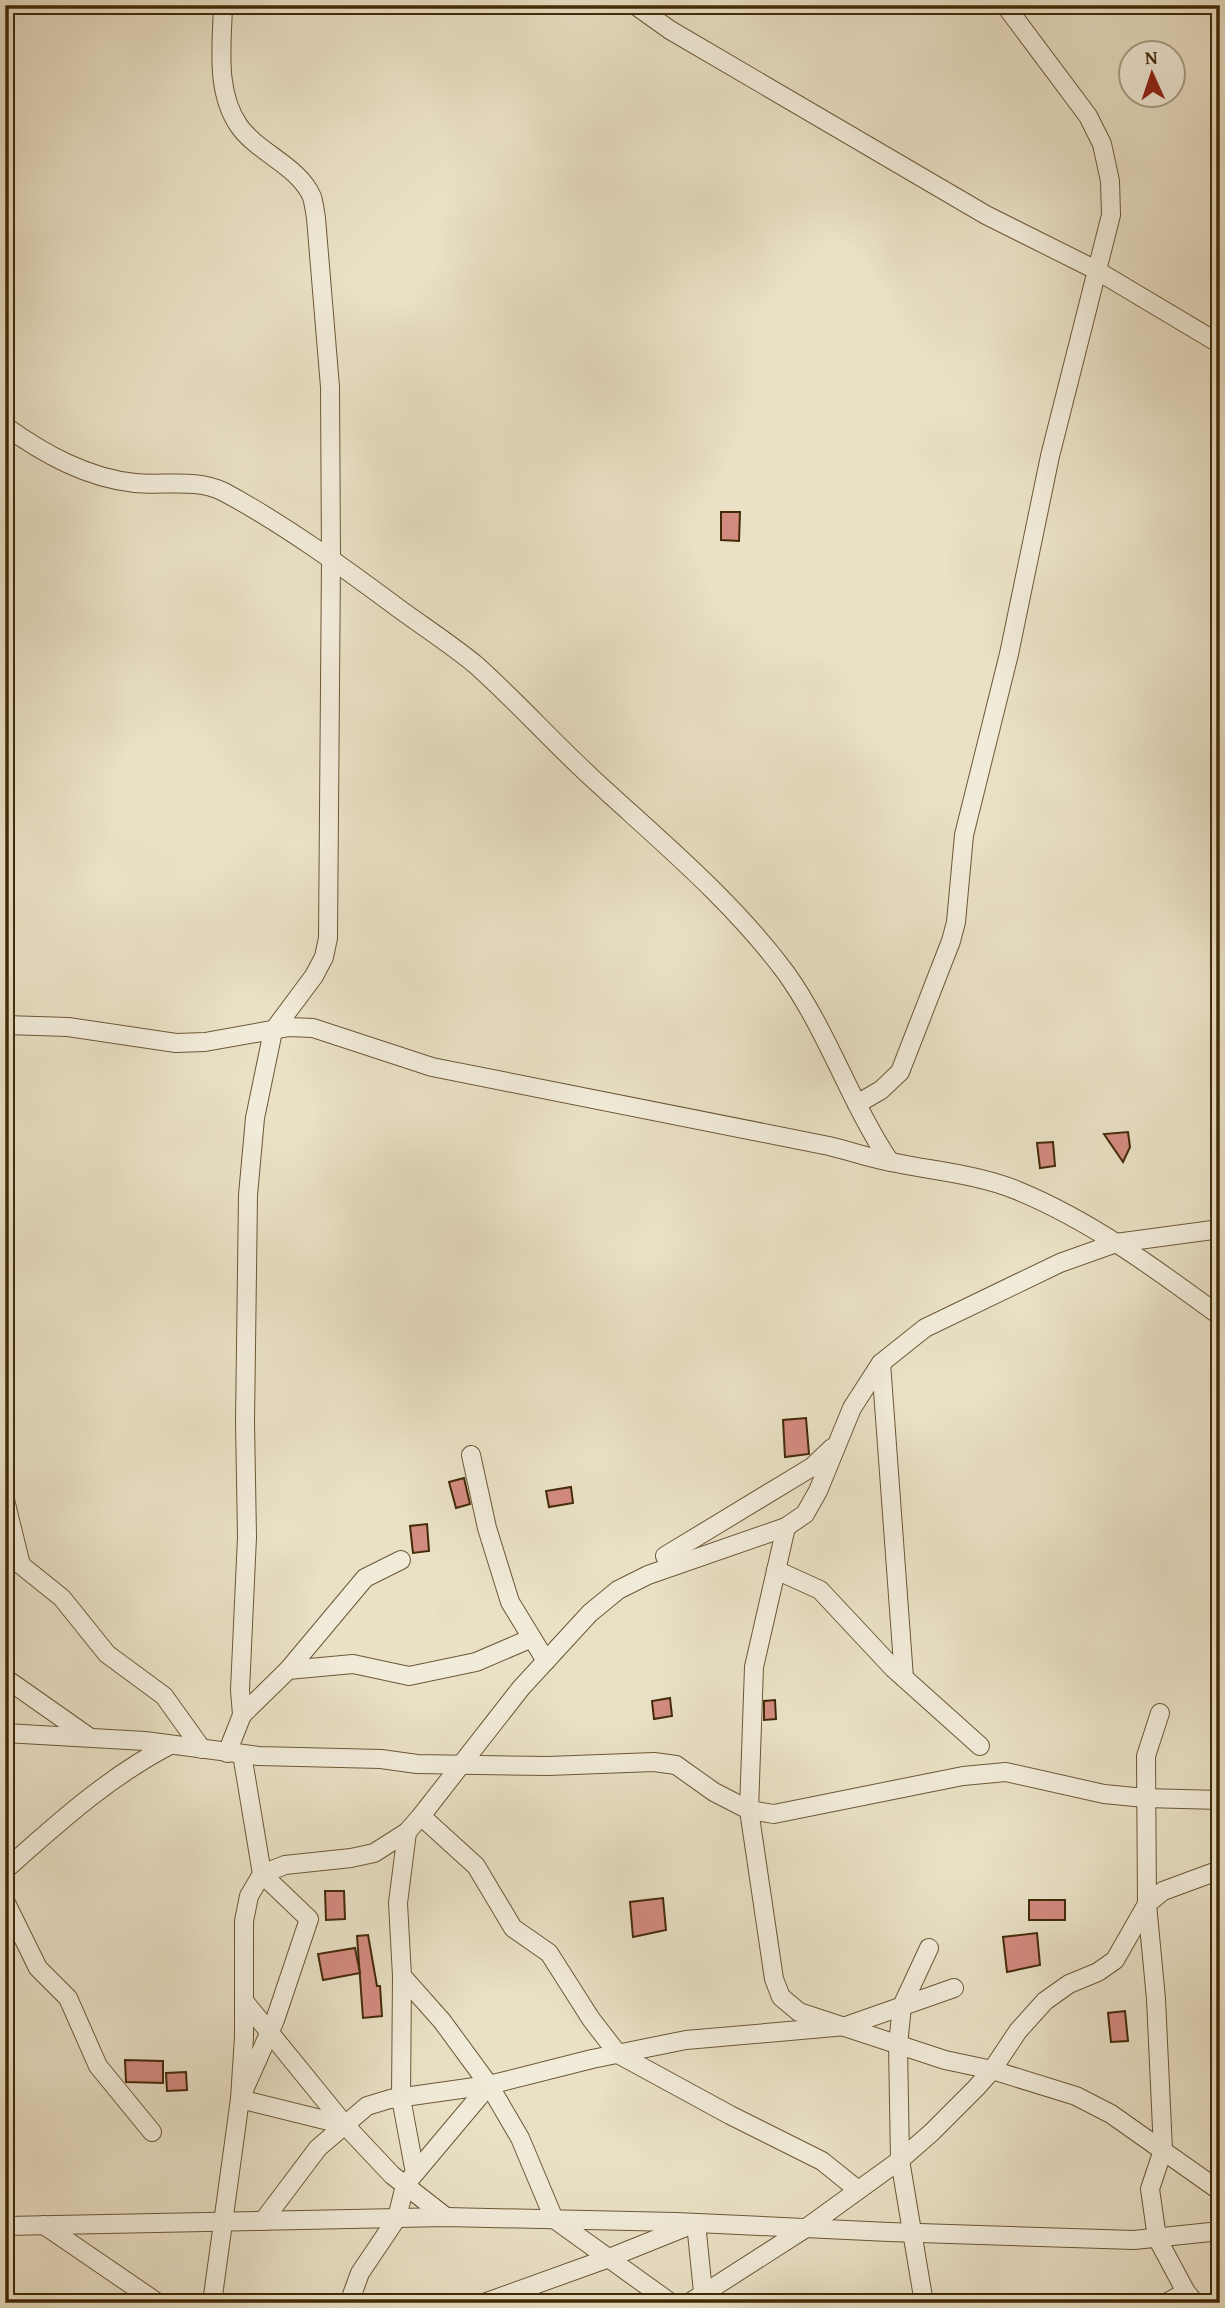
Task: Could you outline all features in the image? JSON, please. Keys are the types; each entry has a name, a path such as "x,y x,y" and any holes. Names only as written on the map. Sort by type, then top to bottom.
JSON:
{"street":[{"path":"223,5 222,72 227,100 239,126 258,146 299,179 311,196 316,218 330,387 328,939 324,957 314,976 273,1031 254,1118 248,1195 244,1422 247,1537 240,1690 242,1714 235,1753 262,1874 309,1919 270,2031 240,2099"},
{"path":"635,5 670,30 986,215 1096,270 1220,344"},
{"path":"857,1104 892,1082 900,1072 951,941 956,922 964,835 1009,653 1050,456 1111,215 1110,181 1102,144 1088,116 1005,5"},
{"path":"5,426 34,447 76,468 120,482 195,485 221,491 331,558 472,663 526,711 589,775 718,895 786,974 822,1033 871,1133 890,1162"},
{"path":"5,1025 68,1027 176,1043 205,1042 300,1026 313,1028 432,1067 949,1172 1014,1189 1070,1216 1116,1243 1220,1316"},
{"path":"212,2303 240,2099 244,2037 244,1921 249,1896 262,1874 285,1865 374,1853 407,1832 521,1688 590,1613 618,1590 648,1574 786,1527 805,1514 818,1491 852,1408 881,1363 925,1328 1060,1263 1116,1243 1220,1229"},
{"path":"881,1363 904,1678"},
{"path":"665,1556 812,1467 837,1443"},
{"path":"471,1455 487,1528 510,1602 546,1661"},
{"path":"5,1500 21,1565 62,1598 107,1654 164,1696 202,1749"},
{"path":"786,1527 754,1667 749,1810 774,1979 781,1997 799,2011 898,2045 1076,2096 1111,2114 1220,2192"},
{"path":"242,1714 288,1670 365,1578 401,1560"},
{"path":"776,1570 820,1590 904,1678 980,1746"},
{"path":"288,1670 354,1664 408,1676 476,1662 525,1642"},
{"path":"5,1678 89,1737"},
{"path":"1160,1713 1146,1756 1147,1904 1156,1999 1163,2150 1150,2189 1157,2238 1190,2297 1166,2303"},
{"path":"5,1733 89,1737 235,1753 459,1765 548,1766 654,1762 676,1765 714,1791 749,1810 774,1814 963,1776 1006,1772 1104,1794 1220,1800"},
{"path":"5,1870 79,1804 148,1756 170,1745"},
{"path":"421,1816 476,1866 513,1928 549,1953 591,2019 618,2054 822,2161 858,2190"},
{"path":"407,1832 398,1903 402,1976 401,2098 410,2179"},
{"path":"697,2299 806,2228 900,2160 931,2133 992,2070 1018,2031 1045,2001 1069,1984 1098,1972 1115,1960 1147,1904 1163,1891 1220,1870"},
{"path":"5,1901 38,1968 68,1998 98,2066 152,2132"},
{"path":"924,2303 900,2160 898,2045 902,2006 929,1948"},
{"path":"402,1976 442,2021 489,2085 520,2138 554,2219 671,2303"},
{"path":"263,2221 318,2148 367,2106 401,2098 489,2085 686,2040 846,2026 954,1987"},
{"path":"244,2001 345,2125 392,2175 410,2179 446,2217"},
{"path":"349,2303 360,2273 397,2218 410,2179 489,2085"},
{"path":"240,2099 345,2125"},
{"path":"5,2226 446,2217 696,2222 1135,2240 1220,2231"},
{"path":"484,2303 610,2258 696,2222"},
{"path":"696,2222 697,2299"},
{"path":"44,2225 158,2303"}],"building":[{"path":"721,512 740,512 739,541 721,540"},
{"path":"1128,1132 1130,1147 1123,1162 1104,1134"},
{"path":"1053,1142 1055,1166 1040,1168 1037,1143"},
{"path":"806,1418 809,1454 785,1457 783,1420"},
{"path":"464,1478 470,1504 456,1508 449,1482"},
{"path":"571,1487 573,1503 549,1507 546,1491"},
{"path":"427,1524 429,1551 413,1553 410,1526"},
{"path":"670,1698 672,1716 654,1719 652,1701"},
{"path":"775,1700 776,1719 764,1720 764,1701"},
{"path":"325,1891 344,1891 345,1919 326,1920"},
{"path":"663,1898 666,1930 633,1937 630,1902"},
{"path":"1029,1900 1065,1900 1065,1920 1029,1920"},
{"path":"1037,1933 1040,1965 1007,1972 1003,1937"},
{"path":"368,1935 377,1986 380,1986 382,2016 363,2018 357,1936"},
{"path":"355,1948 360,1973 323,1980 318,1954"},
{"path":"1125,2011 1128,2041 1111,2042 1108,2013"},
{"path":"125,2060 163,2061 163,2083 126,2082"},
{"path":"186,2072 187,2090 167,2091 166,2073"}]}
